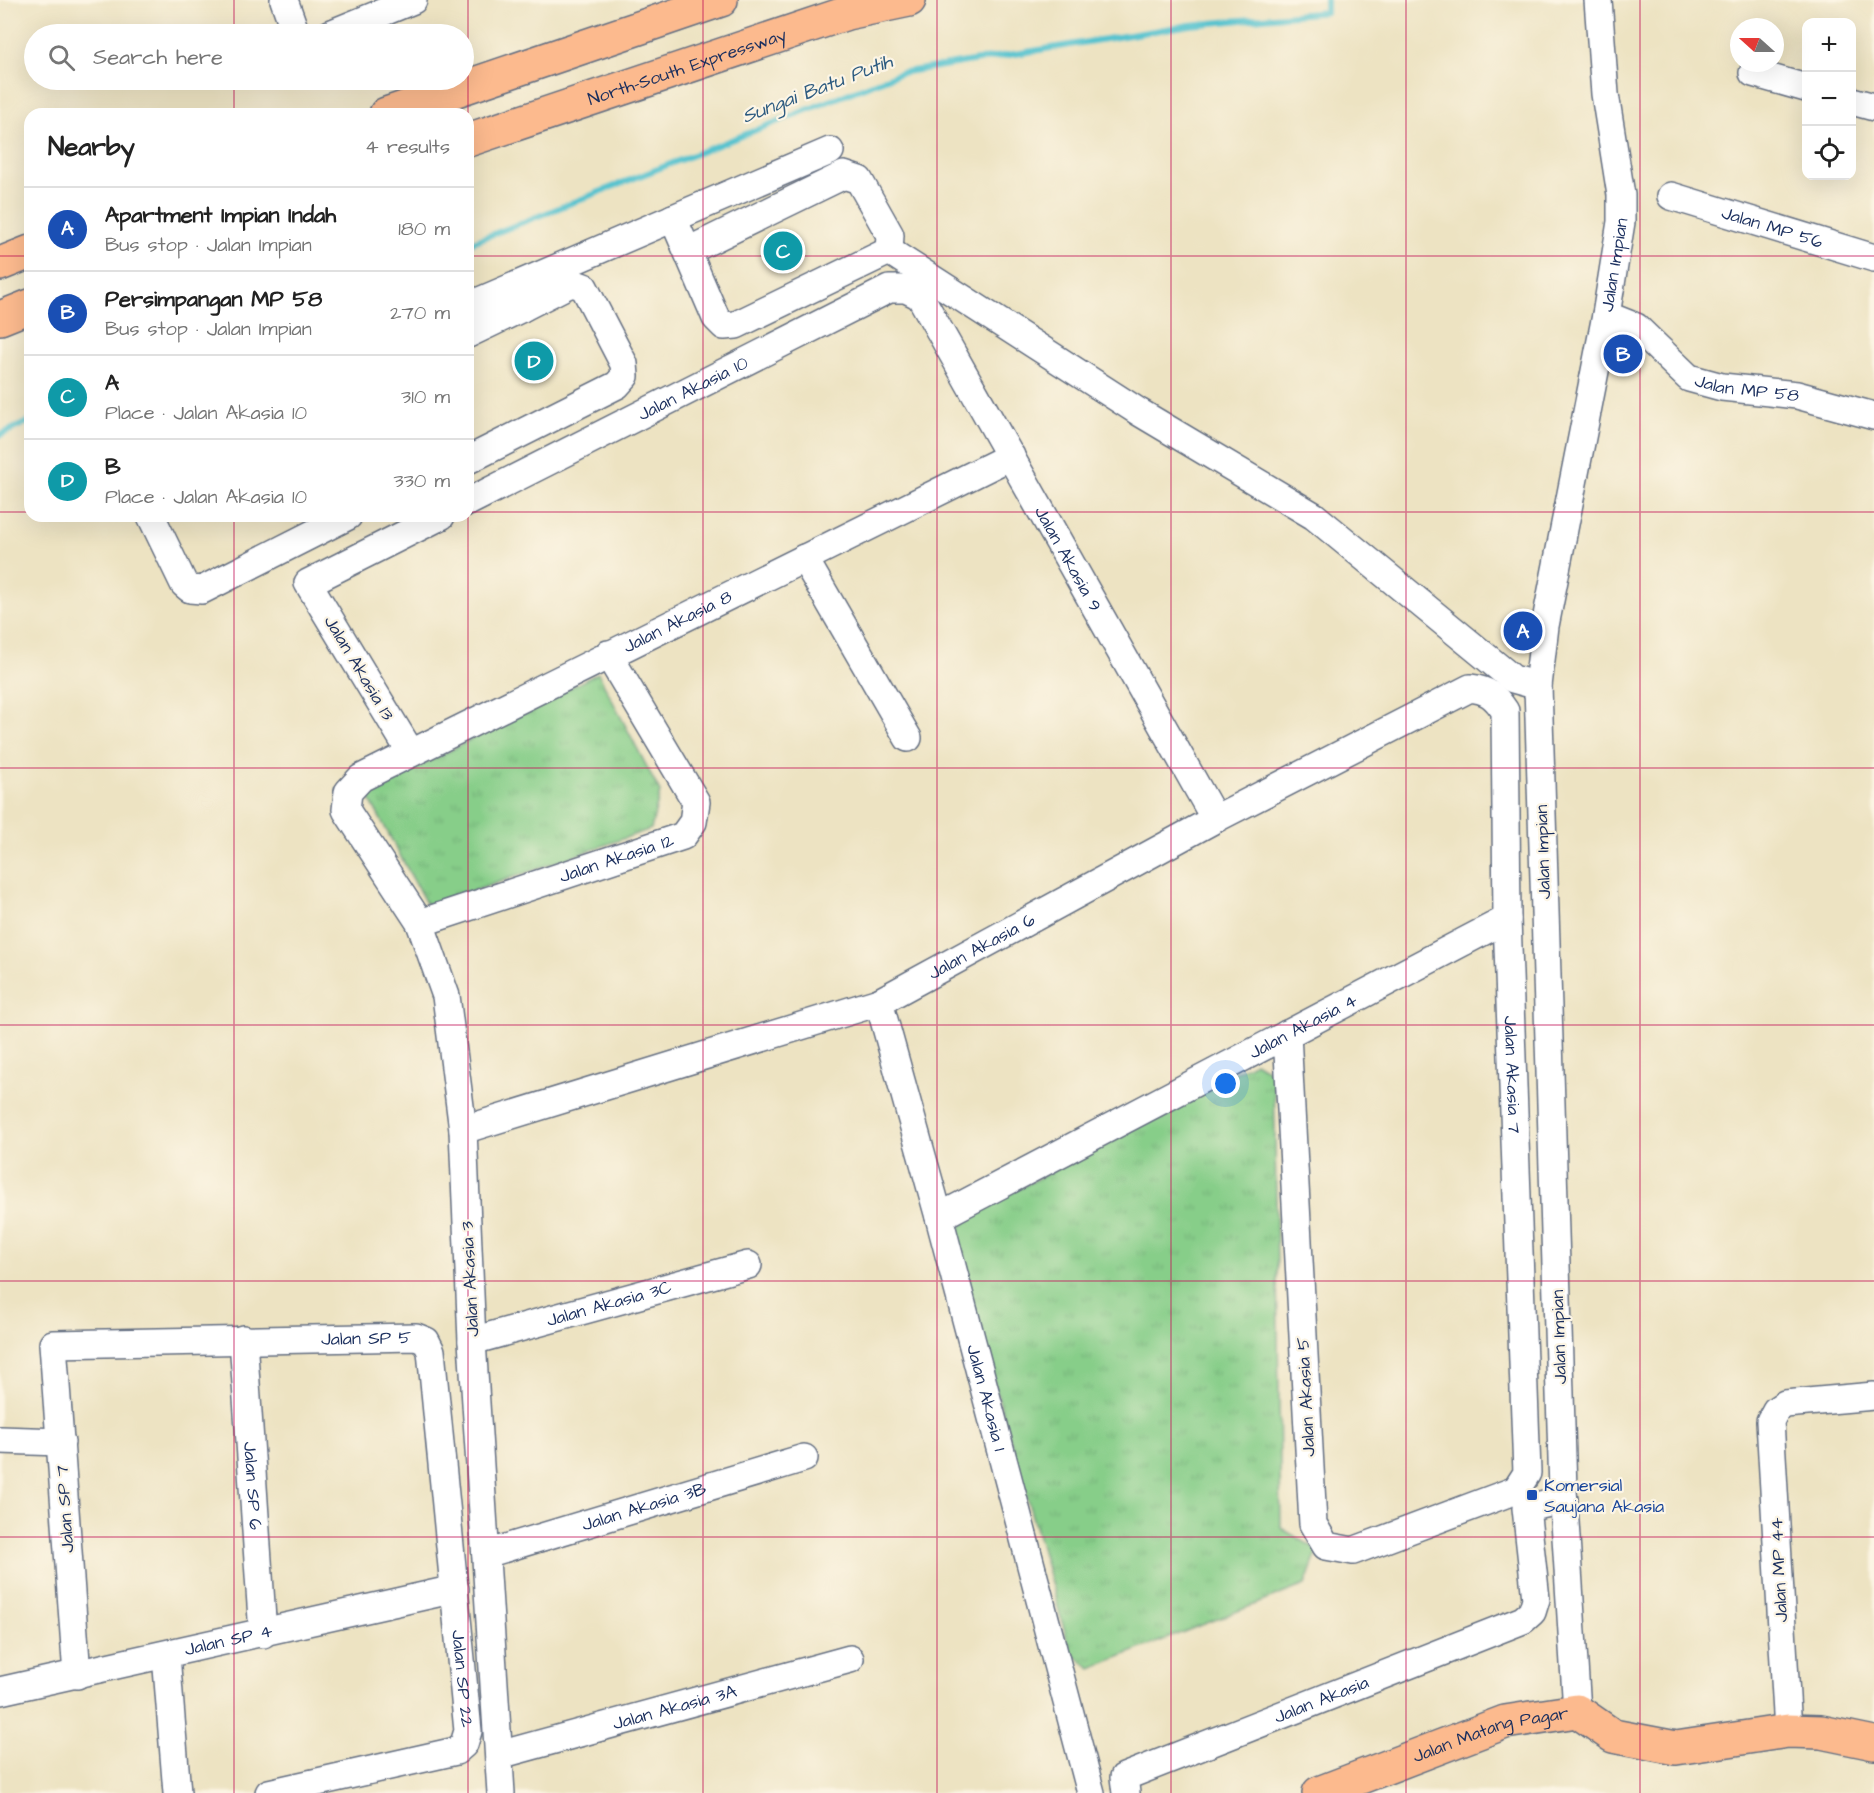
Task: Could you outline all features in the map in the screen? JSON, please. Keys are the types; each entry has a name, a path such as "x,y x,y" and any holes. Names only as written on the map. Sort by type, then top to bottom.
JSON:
{"main road":[{"path":"474,84 722,0"},
{"name":"North–South Expressway","path":"474,138 847,13 909,0"},
{"path":"404,108 457,90"},
{"path":"0,264 24,254"},
{"path":"0,318 24,308"},
{"name":"Jalan Matang Pagar","path":"1319,1793 1505,1722 1577,1711 1613,1736 1676,1748 1788,1731 1821,1732 1874,1743"}],"street":[{"path":"284,0 292,24"},
{"path":"354,24 413,0"},
{"name":"Jalan Impian","path":"1577,1711 1564,1500 1538,686 1545,626 1622,222 1621,195 1605,94 1598,0"},
{"path":"1753,73 1802,87"},
{"path":"1856,102 1874,107"},
{"path":"474,330 520,296 674,218 830,151"},
{"path":"688,251 844,175 859,180 890,235 889,251"},
{"name":"Jalan MP 56","path":"1671,196 1874,258"},
{"path":"674,218 716,318 724,326 731,327 889,251"},
{"path":"889,251 1139,412 1314,516 1513,679 1538,686"},
{"path":"474,305 573,283 584,287 624,364 625,376 617,385 474,457"},
{"name":"Jalan Akasia 10","path":"474,499 890,289 906,289 920,296"},
{"name":"Jalan Akasia 9","path":"920,296 1215,819"},
{"name":"Jalan MP 58","path":"1606,315 1636,327 1689,378 1722,387 1797,395 1874,416"},
{"name":"Jalan Akasia 8","path":"348,792 362,778 411,753 1011,456"},
{"path":"154,522 184,584 190,589 202,590 336,522"},
{"name":"Jalan Akasia 13","path":"411,753 308,583 429,522"},
{"path":"804,558 908,738"},
{"name":"Jalan Akasia 12","path":"420,924 683,836 693,822 696,802 608,654"},
{"name":"Jalan Akasia 6","path":"463,1130 879,1002 1215,819 1470,688"},
{"name":"Jalan Akasia 7","path":"1470,688 1485,690 1496,698 1505,711 1506,919 1527,1473 1525,1496 1536,1599 1532,1612"},
{"name":"Jalan Akasia 3","path":"348,792 346,810 420,924 446,996 463,1130 472,1341 501,1793"},
{"name":"Jalan Akasia 4","path":"939,1217 1506,919"},
{"name":"Jalan Akasia 1","path":"879,1002 939,1217 1091,1793"},
{"name":"Jalan Akasia 5","path":"1287,1034 1313,1524 1326,1546 1353,1551 1516,1491 1525,1496 1564,1500"},
{"name":"Jalan Akasia 3C","path":"472,1341 748,1265"},
{"name":"Jalan SP 5","path":"53,1344 416,1337 426,1341 431,1351 455,1589"},
{"name":"Jalan SP 6","path":"243,1339 263,1634"},
{"name":"Jalan SP 7","path":"53,1344 77,1675"},
{"name":"Jalan MP 44","path":"1788,1731 1770,1421 1776,1410 1785,1404 1874,1396"},
{"path":"0,1440 61,1442"},
{"name":"Jalan Akasia 3B","path":"486,1554 804,1458"},
{"name":"Jalan SP 4","path":"0,1691 263,1634 455,1589"},
{"name":"Jalan SP 22","path":"269,1793 456,1751 464,1744 468,1731 455,1589"},
{"name":"Jalan Akasia","path":"1126,1793 1124,1777 1523,1620 1532,1612"},
{"path":"166,1655 177,1793"},
{"name":"Jalan Akasia 3A","path":"499,1755 850,1659"}],"green space":[{"path":"598,673 660,792 651,829 428,907 367,794"},
{"path":"1255,1062 1274,1074 1281,1528 1318,1550 1305,1585 1091,1668 1071,1653 953,1238 968,1216"}],"waterway":[{"name":"Sungai Batu Putih","path":"474,242 900,73 1190,25 1326,12 1326,0"},
{"name":"Sungai Batu Putih","path":"0,435 24,424"}],"place":[{"name":"A","path":"783,251"},
{"name":"Persimpangan MP 58","path":"1623,354"},
{"name":"B","path":"534,361"},
{"name":"Apartment Impian Indah","path":"1523,631"},
{"name":"Komersial Saujana Akasia","path":"1532,1495"}]}
